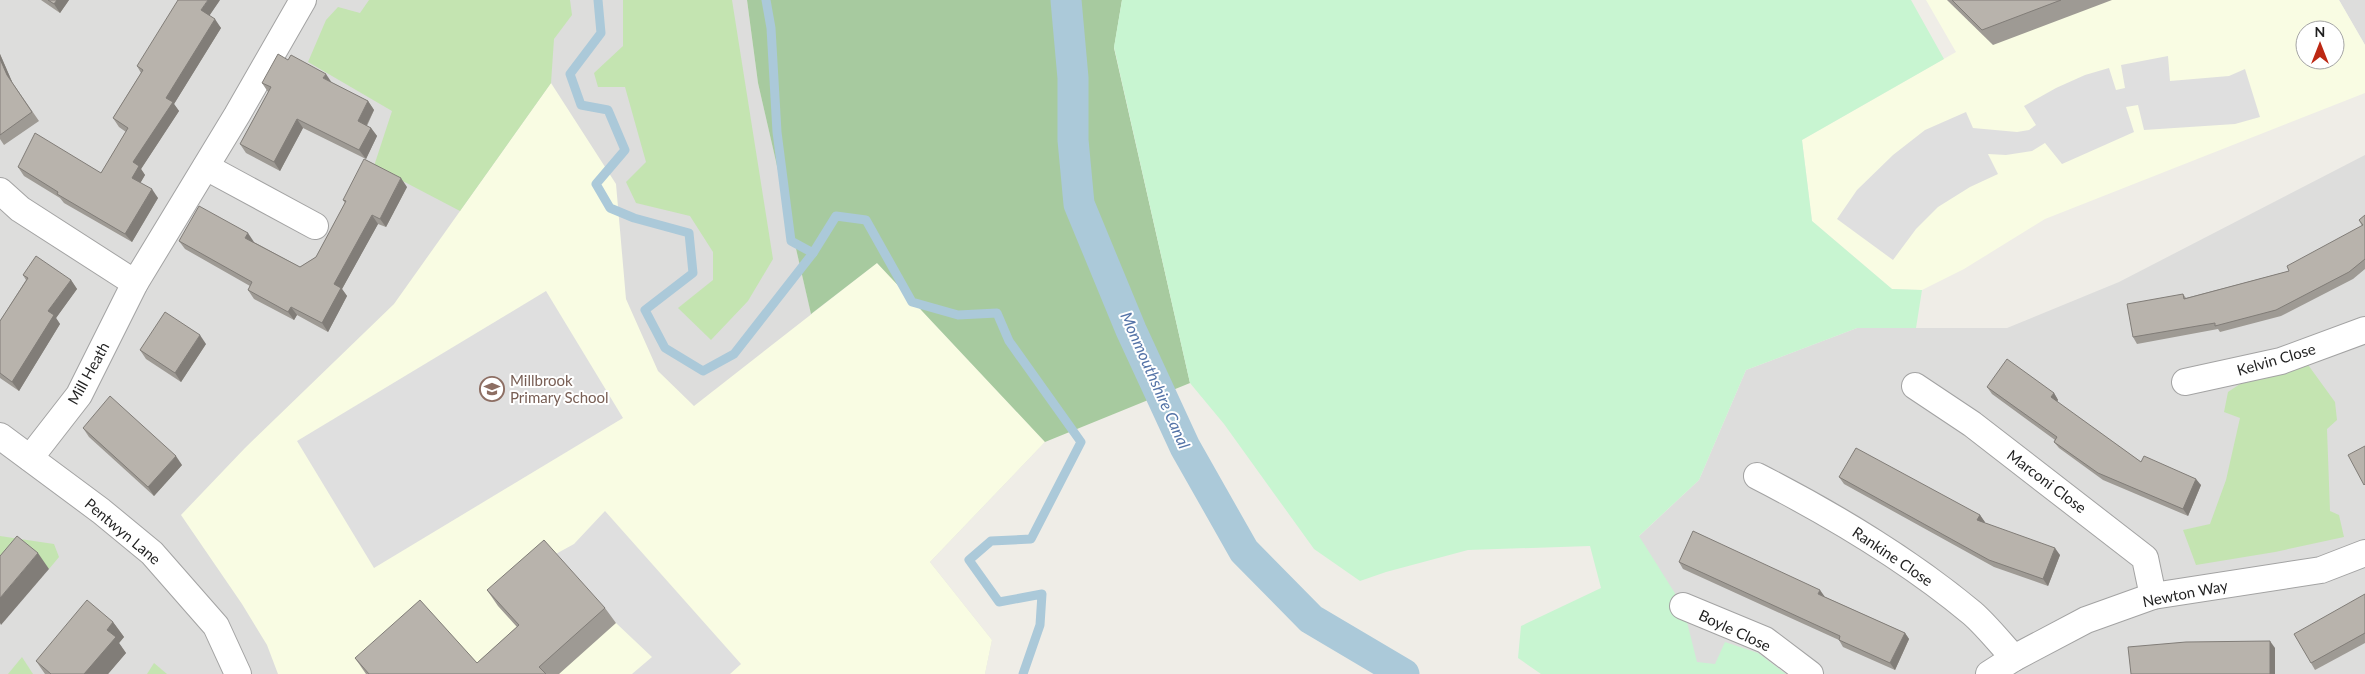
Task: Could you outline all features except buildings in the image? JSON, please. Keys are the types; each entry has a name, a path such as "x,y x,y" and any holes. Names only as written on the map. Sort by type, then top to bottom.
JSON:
{"street":[{"name":"Mill Heath","path":"30,458 79,394 136,283 303,0"},
{"path":"206,167 315,226"},
{"path":"0,191 20,209 136,283"},
{"name":"Kelvin Close","path":"2185,382 2281,361 2365,330"},
{"name":"Marconi Close","path":"1914,386 1972,424 2145,558 2153,596"},
{"name":"Pentwyn Lane","path":"0,436 152,553 216,626 238,674"},
{"name":"Rankine Close","path":"1757,476 1816,506 1906,562 1973,614 2014,658"},
{"name":"Newton Way","path":"1989,674 2014,658 2086,620 2153,596 2321,570 2365,554"},
{"name":"Boyle Close","path":"1683,606 1765,640 1810,674"}],"shaded area":[{"path":"0,0 747,0 758,83 811,313 1045,442 930,562 992,640 985,674 0,674"},
{"path":"1926,0 2339,0 2365,45 2365,93 2045,219 1964,269 1922,290 1892,289 1812,221 1802,140 1956,52"},
{"path":"2339,0 2365,0 2365,45"},
{"path":"2168,56 2170,81 2229,76 2245,69 2260,117 2235,124 2144,130 2138,105 2126,107 2134,132 2062,164 2045,143 2032,151 2006,155 1988,154 1998,174 1970,187 1938,207 1916,229 1893,260 1837,219 1857,190 1893,155 1925,130 1966,112 1973,128 2017,132 2029,130 2036,125 2024,106 2056,88 2085,75 2109,68 2116,90 2125,88 2121,65"},
{"name":"Millbrook Primary School","path":"551,83 616,184 626,299 658,371 694,406 877,263 1045,442 930,562 992,640 985,674 278,674 267,645 242,604 181,515 245,448 394,304"},
{"path":"2365,155 2365,674 1680,674 1620,554 1699,480 1746,370 1857,328 2007,328 2119,282"},
{"path":"546,291 623,418 374,568 297,441"},
{"path":"605,511 741,664 730,674 632,674 652,657 616,623 554,555 574,544"}],"green space":[{"path":"369,0 570,0 572,15 554,39 551,83 460,211 374,166 392,111 308,62 326,20 338,7 360,13"},
{"path":"623,0 732,0 773,259 748,301 711,340 678,308 713,280 713,252 690,216 636,203 626,182 646,162 625,87 598,87 594,73 623,46"},
{"path":"747,0 1122,0 1114,48 1190,383 1045,442 877,263 811,314 758,83"},
{"path":"1122,0 1911,0 1944,59 1802,140 1812,221 1892,289 1922,290 1916,328 1857,328 1746,370 1699,480 1639,536 1683,606 1697,662 1715,664 1725,642 1758,653 1786,674 1541,674 1518,658 1521,626 1601,588 1590,546 1468,550 1360,581 1314,549 1224,424 1190,383 1114,47"},
{"path":"2306,362 2335,402 2337,420 2327,429 2330,511 2339,515 2344,537 2275,552 2196,565 2183,530 2210,524 2226,480 2240,418 2224,412 2228,392 2240,384"},
{"path":"0,536 54,544 59,557 49,569 28,551 0,584"},
{"path":"22,657 33,674 8,674"},
{"path":"154,663 167,674 147,674"}],"waterway":[{"path":"598,0 601,33 570,74 581,105 608,110 625,150 596,184 610,208 634,218 689,233 693,273 645,310 665,348 703,371 734,354 813,253"},
{"path":"766,0 771,28 777,132 791,241 813,253 836,216 866,220 912,302 958,315 997,313 1009,341 1081,442 1031,539 991,541 969,560 999,602 1042,594 1040,625 1023,674"},
{"name":"Monmouthshire Canal","path":"1066,0 1073,78 1073,140 1079,204 1131,330 1185,447 1244,551 1311,619 1404,674"}],"place":[{"name":"Millbrook Primary School","path":"492,389"}]}
